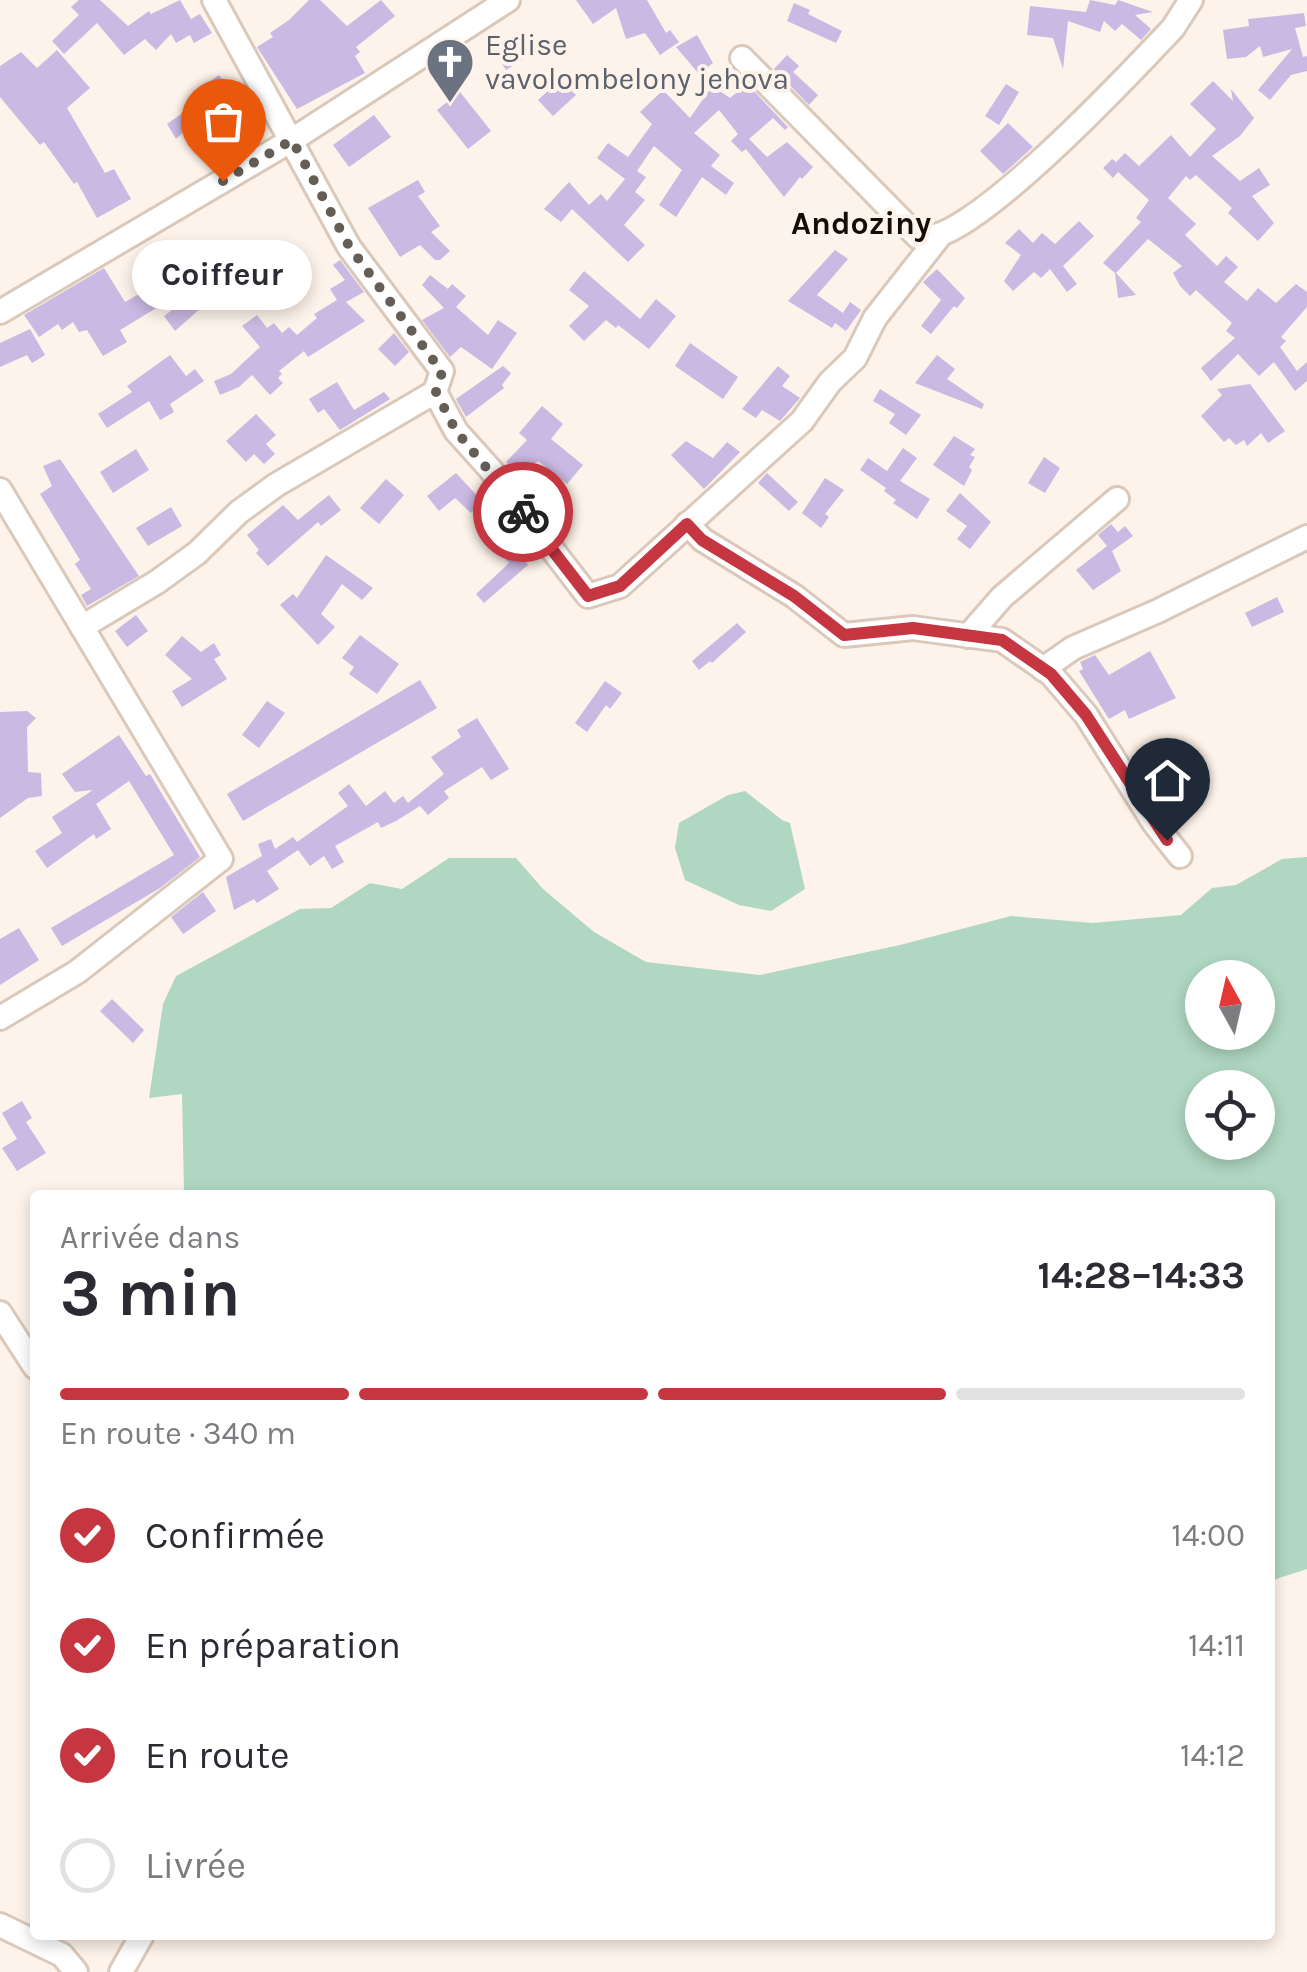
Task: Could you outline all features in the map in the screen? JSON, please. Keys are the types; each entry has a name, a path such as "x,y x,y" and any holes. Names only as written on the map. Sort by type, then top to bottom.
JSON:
{"street":[{"path":"82,626 158,582 198,552 239,512 276,486 436,392 442,372 349,246 214,0"},
{"path":"0,312 292,140 508,0"},
{"path":"436,392 456,431 588,596 620,586 802,421 830,382 855,358 875,318 938,238 1021,180 1134,70 1173,28 1191,0"},
{"path":"742,58 918,238 938,238"},
{"path":"0,490 221,860 77,972 0,1018"},
{"path":"968,636 1002,597 1117,500"},
{"path":"687,524 702,540 794,596 844,635 913,628 1002,640 1043,669 1086,715 1154,824 1180,856"},
{"path":"1043,669 1074,648 1307,537"},
{"path":"0,1313 30,1359"},
{"path":"0,1926 62,1955 76,1972"},
{"path":"121,1972 139,1940"}],"green space":[{"path":"745,791 790,823 805,889 771,911 739,905 685,880 675,848 679,823 728,795"},
{"path":"1307,857 1307,1569 1275,1579 1275,1190 184,1190 182,1094 149,1098 163,1004 176,976 300,909 331,908 370,883 402,889 449,858 516,858 543,889 594,932 646,962 760,975 1011,916 1093,923 1181,915 1212,888 1236,885 1282,859"}],"building":[{"path":"79,0 100,0 128,26 149,11 151,14 180,0 191,19 200,14 212,33 194,43 190,35 176,43 171,34 156,50 145,39 124,55 97,23 64,54 52,41 79,15 71,7"},
{"path":"309,0 320,0 347,26 381,0 395,16 356,47 360,52 355,56 365,73 297,109 257,47 273,37 270,33"},
{"path":"576,0 647,0 666,33 670,30 679,42 660,55 645,33 626,39 616,8 593,24"},
{"path":"1090,0 1115,5 1118,0 1153,12 1135,15 1151,29 1141,40 1122,24 1115,31 1104,21 1100,32 1068,21 1063,69 1053,38 1027,35 1030,6 1086,12"},
{"path":"794,3 842,31 836,43 787,21"},
{"path":"1304,13 1306,26 1295,28 1303,57 1307,56 1307,71 1291,75 1270,100 1258,90 1292,49 1263,57 1260,46 1246,57 1227,59 1223,30 1249,26 1248,19"},
{"path":"525,35 535,51 506,70 496,54"},
{"path":"697,35 713,63 699,74 676,47"},
{"path":"57,50 90,88 67,108 105,173 114,169 131,199 97,218 77,182 74,184 44,142 40,145 0,97 0,66 21,52 37,68"},
{"path":"787,55 799,66 793,72 818,95 809,105 774,69"},
{"path":"219,75 241,106 247,102 262,125 231,145 208,109 176,139 167,124"},
{"path":"561,79 576,95 553,116 538,100"},
{"path":"1213,81 1233,101 1231,89 1254,118 1240,136 1212,156 1240,181 1259,168 1270,185 1252,196 1274,223 1258,241 1228,213 1232,208 1196,175 1190,180 1186,176 1168,198 1196,224 1185,235 1217,266 1226,256 1238,267 1224,282 1247,301 1258,288 1276,303 1296,284 1307,292 1307,307 1281,337 1286,341 1280,347 1297,371 1307,362 1307,381 1295,391 1274,362 1259,376 1238,354 1211,381 1201,368 1235,338 1226,331 1232,323 1196,290 1190,296 1180,286 1173,273 1182,266 1148,239 1116,273 1136,295 1118,298 1115,273 1103,263 1141,222 1136,218 1149,200 1118,172 1113,178 1103,168 1125,153 1139,166 1171,135 1190,157 1216,129 1190,104"},
{"path":"747,84 788,127 785,130 773,118 749,139 767,157 787,142 813,167 784,197 746,149 742,152 731,141 738,134 719,110 694,133 720,155 711,166 734,183 726,195 702,177 676,217 659,205 682,170 654,146 637,171 646,177 635,192 645,200 624,225 645,245 628,262 572,209 561,222 544,209 569,182 589,205 601,194 607,201 625,179 597,158 608,143 628,157 652,124 640,112 663,90 690,118 712,86 730,98"},
{"path":"1006,84 1019,92 999,125 985,116"},
{"path":"460,92 491,131 468,149 437,110"},
{"path":"374,115 391,137 349,167 333,145"},
{"path":"1008,123 1033,147 1003,174 980,151"},
{"path":"418,180 425,192 418,196 440,226 431,232 450,251 440,260 420,245 400,257 368,208"},
{"path":"1079,221 1094,236 1063,266 1077,284 1067,292 1050,269 1041,278 1034,272 1013,291 1004,281 1021,255 1005,243 1019,229 1033,243 1042,233 1055,244"},
{"path":"230,243 238,256 192,287 187,276"},
{"path":"835,250 848,259 817,295 843,313 850,302 861,310 846,331 835,323 832,328 788,301"},
{"path":"340,260 364,292 346,302 365,321 308,357 304,351 279,371 282,374 278,378 283,383 270,395 252,375 239,387 220,395 214,381 231,374 260,347 242,326 257,315 267,328 274,323 282,333 289,327 297,335 317,318 314,314 337,300 330,289 345,280 333,265"},
{"path":"104,268 125,302 148,289 158,307 120,330 127,342 103,356 87,330 79,332 73,322 62,330 58,324 39,337 24,315"},
{"path":"937,269 965,298 931,334 921,326 941,300 923,282"},
{"path":"584,271 640,319 656,299 676,316 649,349 606,320 584,341 569,326 589,306 569,290"},
{"path":"430,275 448,289 452,284 466,296 456,307 488,335 498,320 517,333 492,369 461,347 450,357 422,320 444,308 422,285"},
{"path":"192,295 201,308 175,331 164,316"},
{"path":"30,329 45,355 32,363 27,355 0,367 0,343"},
{"path":"394,333 409,352 395,366 378,349"},
{"path":"690,343 738,377 723,399 675,366"},
{"path":"170,355 186,376 195,369 204,381 170,404 174,412 160,420 149,401 107,428 98,414 132,392 127,386"},
{"path":"937,355 955,369 947,379 984,404 982,409 915,383"},
{"path":"503,366 511,373 502,385 504,388 466,417 456,399"},
{"path":"778,366 790,376 782,386 800,398 780,421 762,410 756,418 742,409"},
{"path":"337,382 354,410 384,392 390,399 340,430 324,409 318,413 309,399"},
{"path":"1250,384 1285,431 1268,443 1261,433 1247,446 1244,440 1236,445 1229,438 1224,442 1201,416 1222,395 1217,389"},
{"path":"880,389 921,415 906,435 889,423 895,414 873,401"},
{"path":"542,406 563,424 551,439 583,465 567,484 538,461 521,475 506,462 527,440 519,433"},
{"path":"256,414 276,435 266,444 275,454 264,464 254,454 246,462 226,441"},
{"path":"954,436 975,449 970,455 975,457 969,467 972,470 964,486 933,465"},
{"path":"686,441 713,458 727,442 740,452 704,489 671,455"},
{"path":"903,448 917,458 900,481 930,499 917,519 893,503 896,500 884,491 886,488 860,470 868,458 887,471"},
{"path":"136,449 149,470 113,493 100,472"},
{"path":"1044,457 1060,468 1045,493 1028,483"},
{"path":"60,459 139,576 87,606 81,595 91,589 75,564 80,560 40,494 52,486 43,466"},
{"path":"456,473 482,501 471,513 455,498 439,511 427,496"},
{"path":"767,473 798,502 789,511 758,483"},
{"path":"825,478 844,490 825,514 829,517 821,528 802,513"},
{"path":"386,479 404,495 379,524 360,508"},
{"path":"960,493 991,522 970,549 957,539 967,526 946,511"},
{"path":"329,495 341,510 321,526 318,522 268,566 247,535 283,505 298,520"},
{"path":"171,507 182,526 148,546 136,528"},
{"path":"1111,524 1118,532 1125,526 1133,536 1112,551 1121,571 1093,590 1076,570 1107,546 1098,535"},
{"path":"517,549 528,565 484,603 476,594 509,563 505,558"},
{"path":"326,555 373,588 362,600 342,584 321,614 335,627 318,645 280,605 293,594 297,598"},
{"path":"1277,597 1284,612 1252,627 1245,613"},
{"path":"136,615 148,631 127,647 115,631"},
{"path":"737,623 746,632 699,670 692,661"},
{"path":"360,635 399,664 377,694 349,674 354,667 342,658"},
{"path":"182,636 201,652 214,643 221,655 214,659 227,679 182,707 172,691 192,679 165,655"},
{"path":"1150,651 1176,698 1129,719 1125,710 1109,719 1079,671 1083,669 1080,662 1095,655 1109,675"},
{"path":"420,680 437,708 243,821 227,794"},
{"path":"605,681 622,693 610,709 606,705 587,732 575,723"},
{"path":"267,701 285,713 259,748 242,735"},
{"path":"27,711 36,718 27,727 28,772 41,773 42,796 28,798 0,818 0,712"},
{"path":"477,718 509,769 491,780 482,767 444,791 449,798 428,815 420,806 381,828 378,822 335,846 344,862 332,869 324,856 310,866 298,850 267,871 279,889 257,903 254,899 234,910 226,877 262,856 258,844 271,839 275,849 293,837 297,842 348,806 338,793 349,784 366,806 385,791 394,803 403,796 408,803 444,774 431,757 461,737 457,730"},
{"path":"119,735 146,776 150,774 200,857 160,888 62,946 51,928 174,855 129,781 96,804 111,829 96,839 94,834 47,868 35,851 62,833 52,817 93,790 75,792 62,774"},
{"path":"203,892 216,911 183,934 171,917"},
{"path":"19,928 39,960 0,985 0,939"},
{"path":"112,999 144,1030 133,1043 100,1011"},
{"path":"22,1101 32,1118 26,1122 46,1153 17,1171 2,1148 17,1139 2,1113"}],"way so far":[{"path":"223,181 292,140 349,246 442,372 436,392 456,431 523,512"}],"place":[{"name":"Eglise vavolombelony jehova","path":"450,104"},
{"name":"Coiffeur","path":"223,181"}],"district":[{"name":"Andoziny","path":"861,223"}],"route":[{"path":"523,512 588,596 620,586 687,524 702,540 794,596 844,635 913,628 1002,640 1051,674 1086,715 1167,840"}]}
